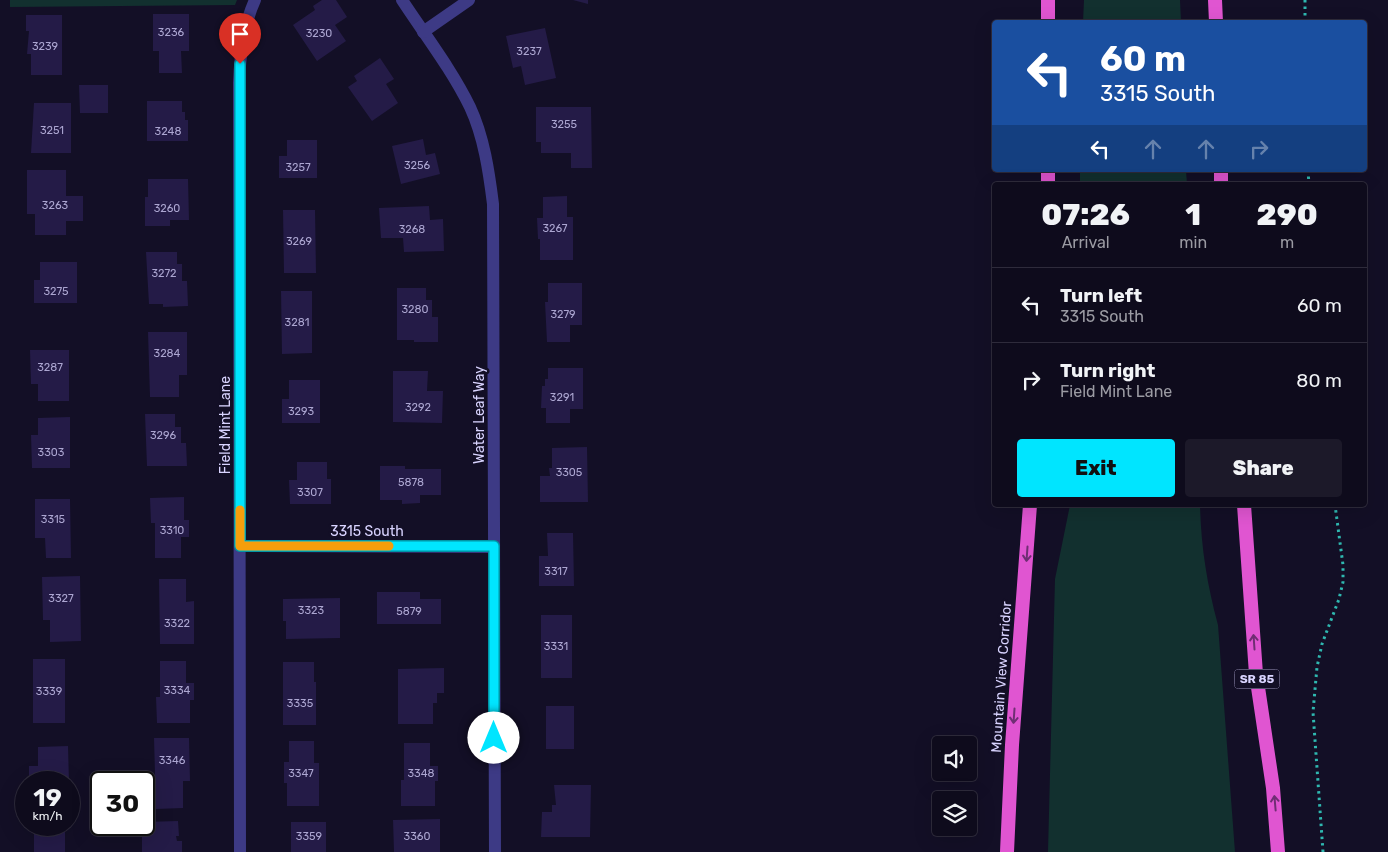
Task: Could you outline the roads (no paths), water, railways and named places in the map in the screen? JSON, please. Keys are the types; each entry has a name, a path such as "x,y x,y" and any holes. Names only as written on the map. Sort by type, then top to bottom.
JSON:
{"highway":[{"path":"1048,0 1048,20"},
{"path":"1215,0 1216,20"},
{"name":"Mountain View Corridor","path":"1007,852 1012,746 1030,507"},
{"name":"SR 85","path":"1244,507 1256,674 1273,788 1278,852"}],"street":[{"name":"Field Mint Lane","path":"240,852 240,64 246,25 255,0"},
{"name":"Water Leaf Way","path":"402,0 470,108 483,148 493,204 495,852"},
{"path":"423,32 469,0"},
{"name":"3315 South","path":"240,546 494,546"}]}
